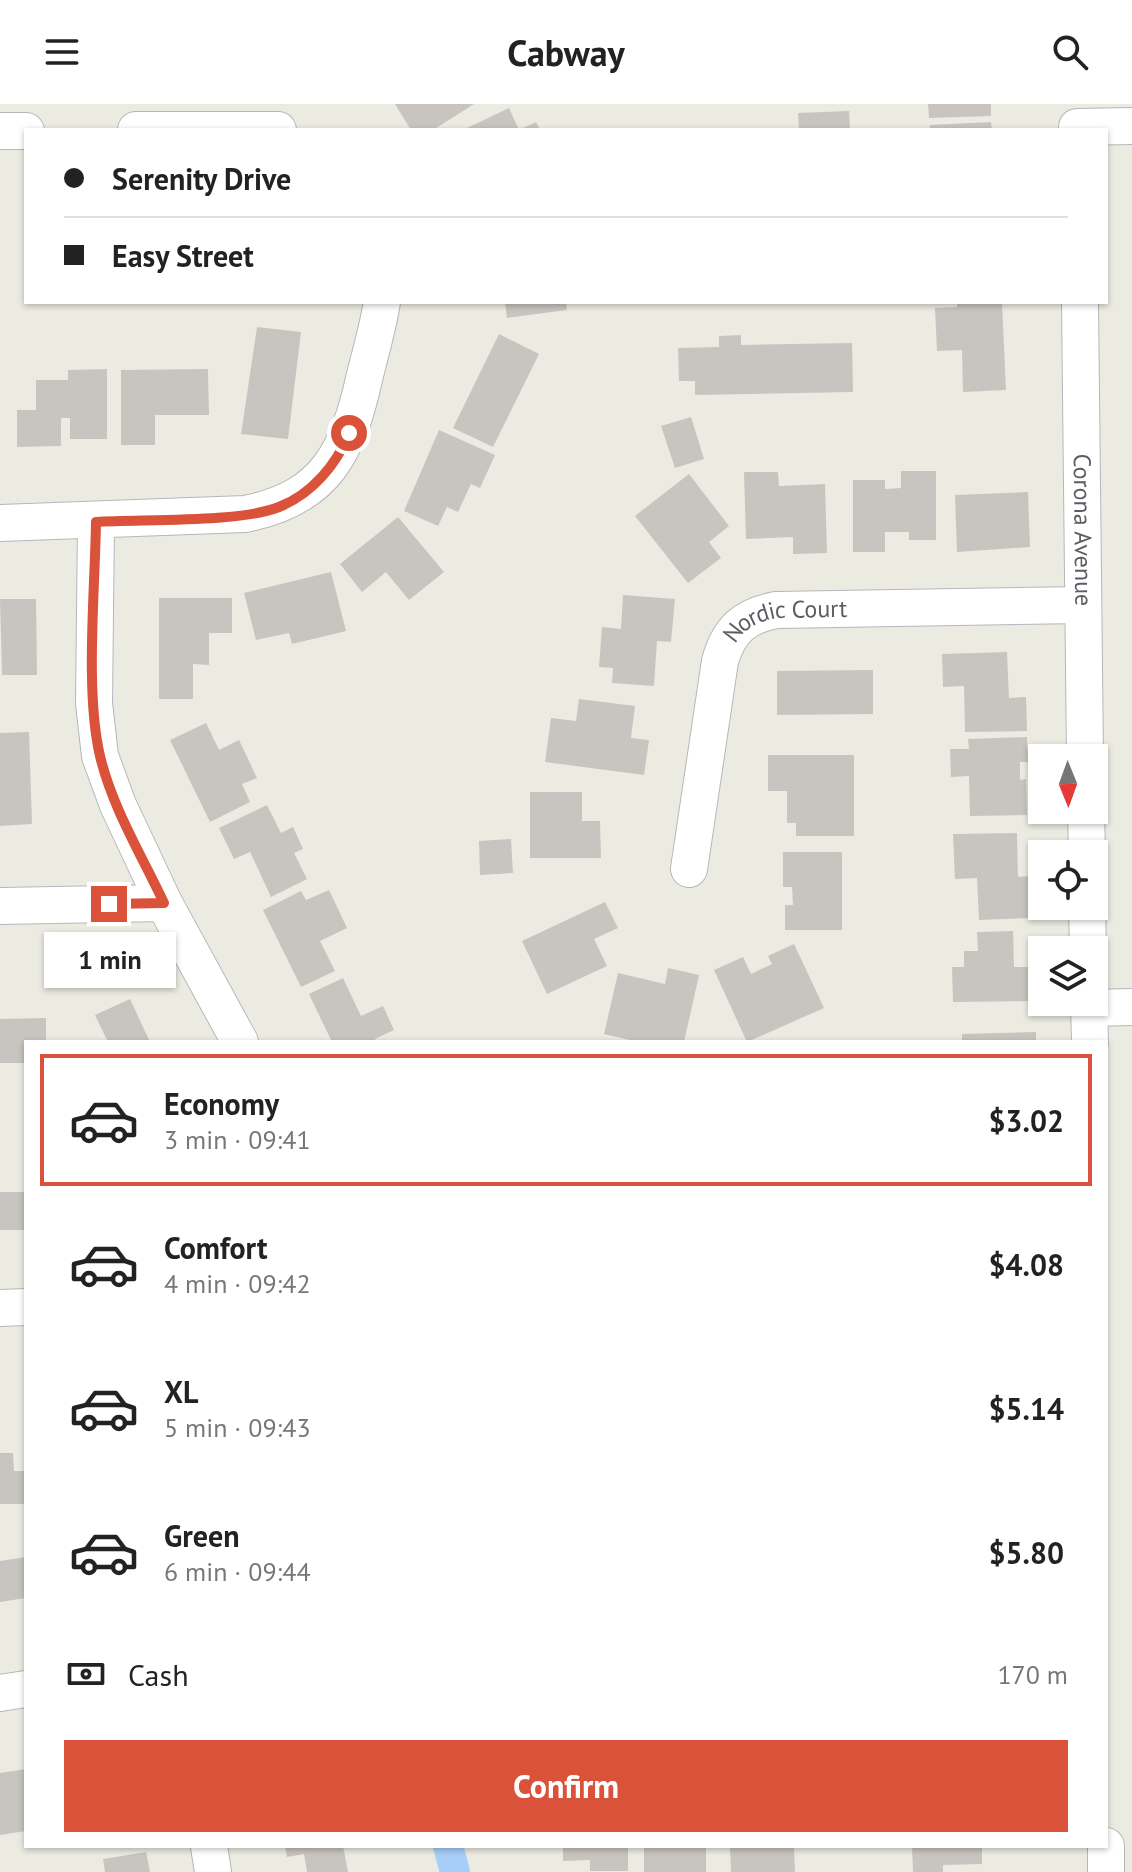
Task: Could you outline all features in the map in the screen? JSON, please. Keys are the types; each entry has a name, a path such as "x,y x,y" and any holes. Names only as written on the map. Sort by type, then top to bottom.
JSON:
{"street":[{"path":"1077,120 1132,126"},
{"path":"0,131 24,131"},
{"path":"0,523 96,522 245,514 279,507 304,493 325,474 343,449 382,304"},
{"name":"Corona Avenue","path":"1080,304 1085,744"},
{"path":"96,522 94,703 100,756 118,805 164,903 239,1040"},
{"name":"Nordic Court","path":"689,869 720,661 725,641 738,625 756,614 776,610 1083,605"},
{"path":"0,906 164,903"},
{"path":"1089,1017 1132,1007"},
{"path":"0,1308 24,1307"},
{"path":"0,1693 24,1689"},
{"path":"209,1848 213,1872"},
{"path":"1106,1848 1106,1872"}],"building":[{"path":"395,104 474,104 436,128 410,128"},
{"path":"928,104 991,104 991,116 929,118"},
{"path":"509,108 518,128 467,128"},
{"path":"849,111 850,128 799,128 798,113"},
{"path":"536,122 539,128 523,128"},
{"path":"991,122 992,128 930,128 930,125"},
{"path":"505,304 566,304 567,310 507,318"},
{"path":"957,304 1002,304 1006,390 963,392 962,350 937,351 935,308 957,307"},
{"path":"257,327 301,332 288,439 241,434"},
{"path":"499,334 539,354 493,447 453,428"},
{"path":"741,335 741,345 852,343 853,392 695,395 695,381 679,381 678,348 719,347 719,336"},
{"path":"107,369 107,439 70,439 70,418 61,418 61,446 17,447 17,410 36,410 36,380 68,380 68,370"},
{"path":"208,369 209,415 155,415 155,445 121,445 121,370"},
{"path":"691,417 704,459 675,468 661,426"},
{"path":"439,430 495,455 480,488 471,484 458,512 447,507 438,526 404,511"},
{"path":"901,471 936,471 936,540 909,540 909,532 885,532 885,552 853,552 853,480 885,480 885,489 901,488"},
{"path":"744,472 778,472 779,486 825,484 827,553 793,554 793,537 746,539"},
{"path":"689,474 729,526 709,542 721,558 688,583 635,516"},
{"path":"1028,492 1030,547 957,552 955,495"},
{"path":"398,517 444,572 409,600 386,572 362,592 340,564"},
{"path":"331,572 346,631 292,644 289,633 256,640 244,593"},
{"path":"623,595 675,599 671,642 657,641 654,686 612,683 613,668 599,667 602,627 621,629"},
{"path":"159,598 232,598 232,633 209,633 209,665 193,664 193,699 159,699"},
{"path":"0,599 36,599 37,675 2,675"},
{"path":"1007,652 1009,698 1026,697 1027,731 965,732 964,686 943,687 942,654"},
{"path":"873,670 873,714 777,715 777,671"},
{"path":"579,699 635,706 631,738 649,740 644,775 545,762 551,718 576,721"},
{"path":"206,723 219,750 239,740 257,778 242,784 250,802 210,822 170,740"},
{"path":"29,732 32,824 0,826 0,733"},
{"path":"1027,737 1028,762 1020,762 1020,780 1026,779 1027,815 970,816 969,776 951,777 950,749 969,749 968,739"},
{"path":"768,755 854,755 854,836 796,836 796,823 787,823 787,791 768,791"},
{"path":"530,792 582,792 582,821 600,821 601,858 530,858"},
{"path":"267,805 281,833 293,827 303,849 294,853 307,879 271,897 250,852 234,859 219,828"},
{"path":"1017,833 1018,877 1028,876 1028,918 979,920 977,878 955,879 953,834"},
{"path":"511,839 513,873 480,875 479,841"},
{"path":"783,852 842,852 842,930 785,930 785,905 793,905 792,887 783,887"},
{"path":"329,890 347,928 320,941 335,971 301,987 263,910 301,891 306,900"},
{"path":"605,902 618,928 594,939 607,966 547,994 522,941"},
{"path":"1013,931 1014,967 1028,967 1028,1001 953,1002 952,967 964,967 964,951 978,951 977,932"},
{"path":"794,944 824,1008 746,1040 714,970 743,957 751,974 772,964 768,956"},
{"path":"668,968 699,975 684,1040 630,1040 604,1034 618,973 665,984"},
{"path":"343,978 361,1016 383,1006 394,1030 376,1040 331,1040 309,994"},
{"path":"130,999 149,1040 107,1040 95,1015"},
{"path":"46,1018 46,1040 24,1040 24,1063 0,1063 0,1019"},
{"path":"1036,1032 1036,1040 962,1040 962,1034"},
{"path":"0,1192 24,1192 24,1230 0,1230"},
{"path":"0,1453 13,1453 14,1471 24,1471 24,1504 0,1504"},
{"path":"24,1557 24,1598 0,1602 0,1561"},
{"path":"24,1769 24,1831 0,1835 0,1773"},
{"path":"285,1848 343,1848 348,1872 307,1872 304,1854 287,1857"},
{"path":"563,1848 628,1848 628,1871 590,1871 590,1860 563,1861"},
{"path":"644,1848 706,1848 706,1872 644,1872"},
{"path":"730,1848 794,1848 795,1872 731,1872"},
{"path":"912,1848 982,1848 982,1864 943,1865 943,1872 913,1872"},
{"path":"146,1852 150,1872 105,1872 103,1859"}],"waterway":[{"path":"449,1848 455,1872"}],"route":[{"path":"109,904 164,903 118,805 100,756 94,703 96,522 245,514 279,507 304,493 325,474 343,449 349,433"}]}
